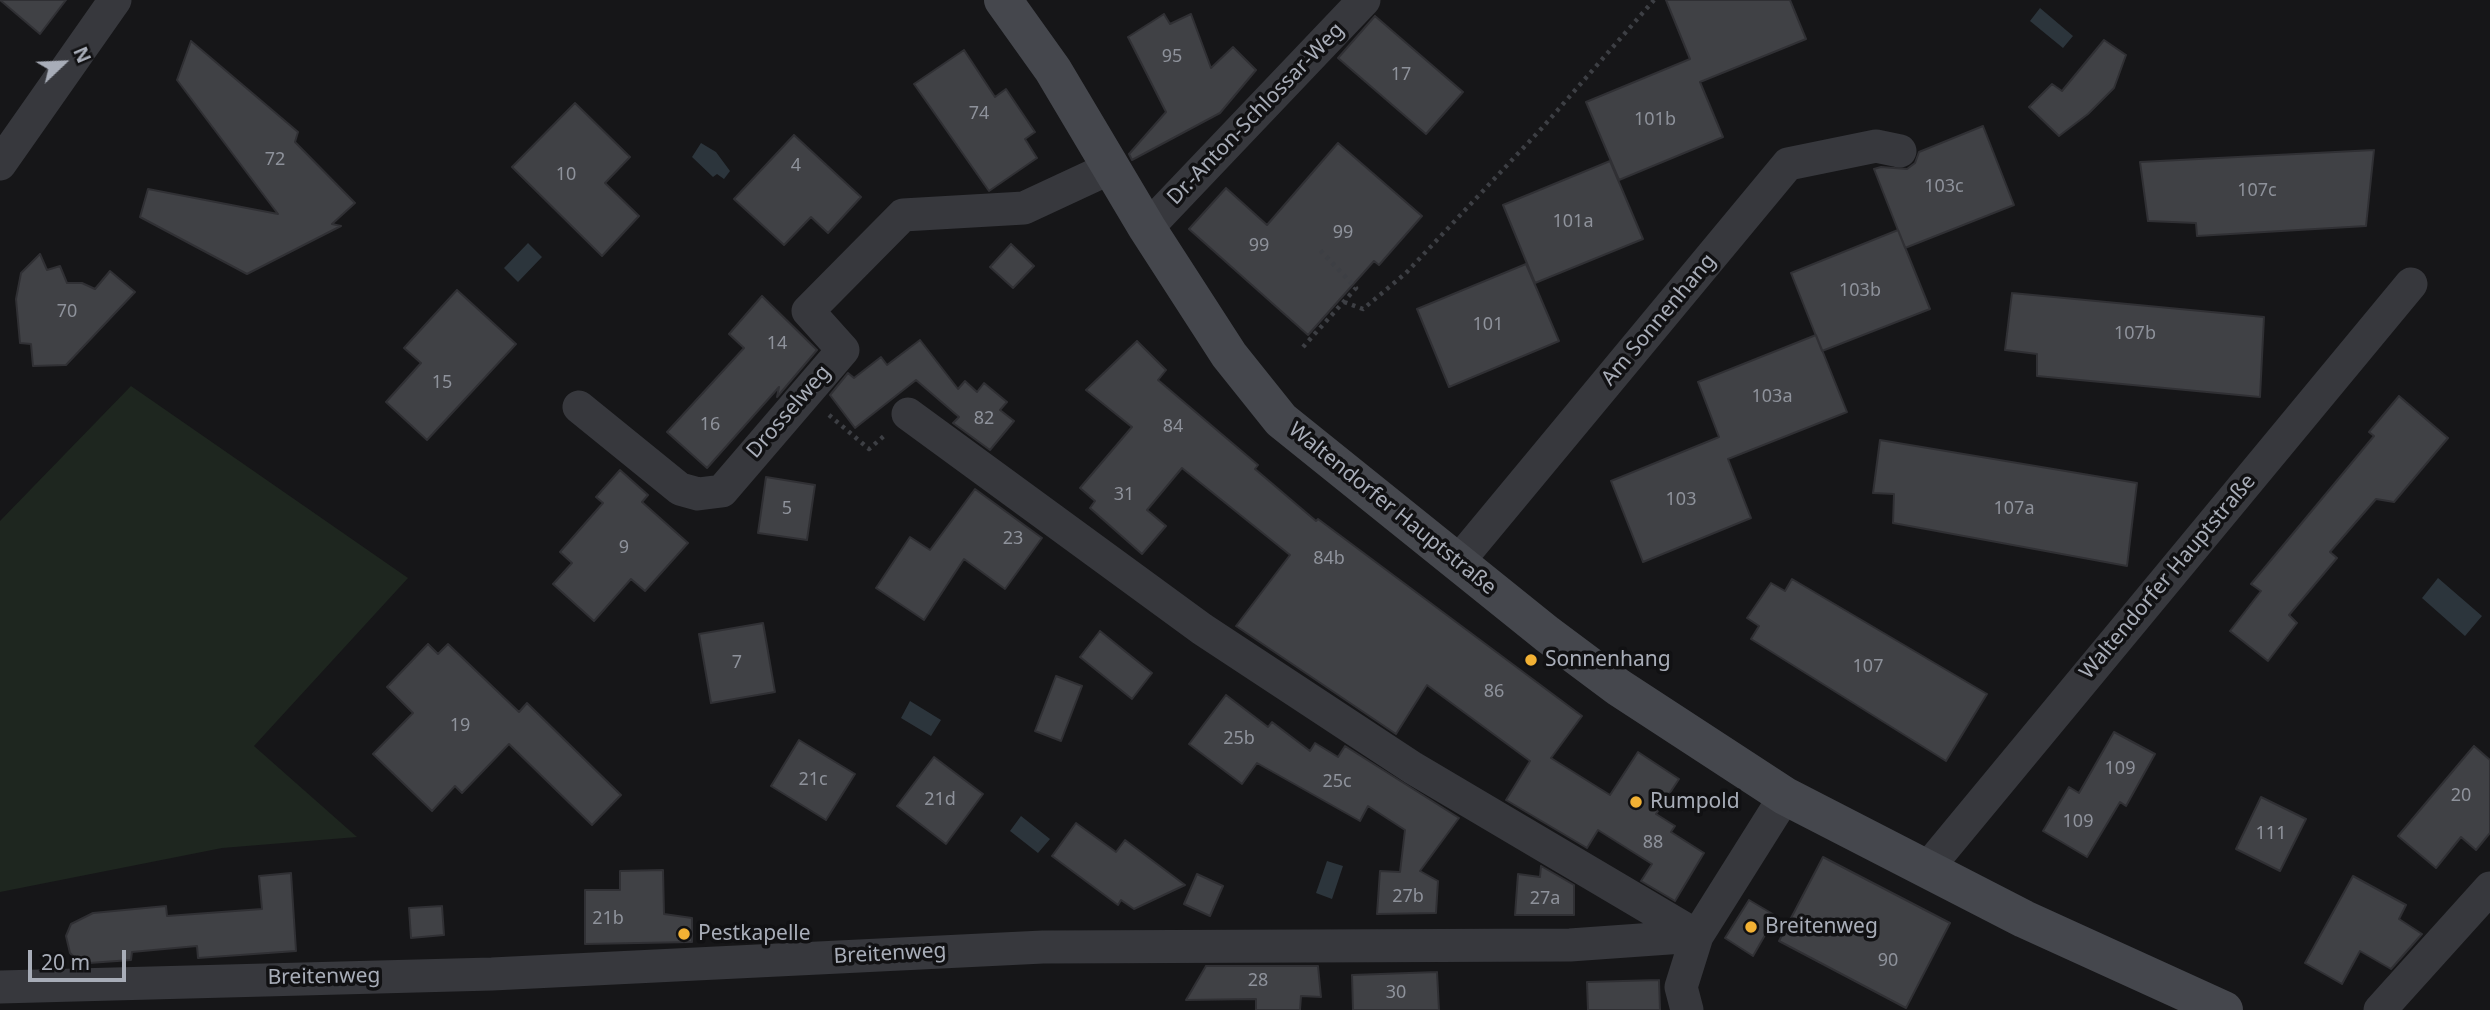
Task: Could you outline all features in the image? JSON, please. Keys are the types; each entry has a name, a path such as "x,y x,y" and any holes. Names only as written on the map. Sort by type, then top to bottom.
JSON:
{"main road":[{"name":"Waltendorfer Hauptstraße","path":"1003,0 1053,70 1147,228 1229,355 1281,420 1618,687 1785,796 1926,870 2224,1010"}],"street":[{"path":"0,164 114,0"},
{"name":"Dr.-Anton-Schlossar-Weg","path":"1147,228 1364,0"},
{"name":"Am Sonnenhang","path":"1457,562 1788,164 1876,146 1899,151"},
{"name":"Drosselweg","path":"579,407 680,489 698,494 722,491 843,350 808,312 903,215 1024,208 1110,168"},
{"name":"Waltendorfer Hauptstraße","path":"1926,870 2411,284"},
{"path":"908,414 1236,651 1413,768 1697,936"},
{"path":"1687,1010 1681,987 1697,936 1785,796"},
{"path":"2380,1010 2490,888"},
{"name":"Breitenweg","path":"0,987 492,974 1044,947 1570,945 1697,936"}],"path":[{"path":"1344,302 1363,309 1406,274 1654,0"},
{"path":"1303,347 1356,288 1319,249"},
{"path":"804,395 869,449 908,414"}],"shaded area":[{"path":"2040,8 2073,36 2063,48 2030,21"},
{"path":"701,143 716,152 730,171 724,179 717,174 713,177 692,157"},
{"path":"528,243 542,257 518,282 504,268"},
{"path":"131,386 408,578 254,746 357,837 222,848 0,892 0,521"},
{"path":"2438,578 2482,616 2465,636 2422,598"},
{"path":"910,701 941,720 931,736 901,718"},
{"path":"1021,816 1050,839 1038,853 1010,831"},
{"path":"1327,861 1343,866 1332,899 1316,893"}],"building":[{"path":"0,0 66,0 40,34"},
{"path":"1666,0 1790,0 1806,39 1700,82 1723,137 1619,180 1586,102 1690,59"},
{"path":"1164,14 1170,24 1191,14 1211,68 1233,47 1256,70 1220,113 1132,160 1129,154 1166,112 1128,37"},
{"path":"1375,16 1463,92 1426,134 1338,58"},
{"path":"2104,40 2126,55 2114,88 2088,114 2059,136 2029,107 2052,84 2062,91"},
{"path":"191,41 298,132 295,142 355,203 332,224 341,226 247,274 140,217 148,189 278,214 177,80"},
{"path":"964,50 995,97 1006,89 1035,132 1025,139 1037,158 989,191 914,84"},
{"path":"575,103 630,157 605,183 639,216 602,256 512,167"},
{"path":"1983,126 2014,205 1905,248 1874,169 1907,169 1915,163 1919,152"},
{"path":"794,135 861,197 828,233 811,217 784,245 734,199"},
{"path":"1338,143 1422,216 1379,265 1374,261 1308,335 1189,229 1226,188 1267,225"},
{"path":"2374,150 2366,226 2197,236 2196,223 2148,221 2140,162"},
{"path":"1610,161 1643,239 1535,283 1503,205"},
{"path":"1898,230 1930,309 1822,351 1791,273"},
{"path":"1011,244 1034,266 1013,288 990,267"},
{"path":"40,254 47,270 60,266 67,283 82,283 95,289 110,271 135,292 66,365 33,366 31,344 20,343 16,299 21,273"},
{"path":"1526,264 1559,341 1449,387 1417,309"},
{"path":"457,290 516,344 427,440 386,402 421,363 404,348"},
{"path":"2012,293 2264,317 2260,397 2037,376 2037,354 2005,350"},
{"path":"762,296 817,350 777,397 779,387 707,468 667,432 744,348 729,334"},
{"path":"1816,335 1847,412 1728,459 1751,518 1643,562 1611,481 1719,437 1698,382"},
{"path":"920,340 958,389 965,381 977,392 984,383 1007,402 1000,410 1014,421 990,450 953,423 959,417 916,380 855,428 830,395 848,373 854,378 881,357 887,365"},
{"path":"1137,341 1166,370 1158,380 1258,465 1255,469 1316,521 1318,519 1582,716 1551,758 1610,795 1638,752 1679,779 1656,814 1675,826 1671,832 1704,853 1675,901 1641,881 1652,864 1598,830 1587,848 1506,800 1530,761 1427,685 1396,734 1236,626 1290,555 1182,468 1147,510 1166,526 1142,554 1090,508 1095,501 1080,488 1132,427 1086,390"},
{"path":"2399,396 2448,438 2394,502 2376,499 2330,552 2337,558 2289,615 2297,623 2268,661 2230,631 2261,591 2251,584 2374,436 2369,432"},
{"path":"1880,440 2137,483 2127,566 1893,523 1894,494 1873,493"},
{"path":"620,470 648,495 642,502 688,543 645,591 631,579 594,621 553,584 572,563 560,552 603,503 596,497"},
{"path":"766,477 815,485 807,540 758,533"},
{"path":"975,489 1042,538 1005,589 964,559 924,620 876,588 910,537 930,550"},
{"path":"1792,579 1987,694 1946,761 1751,639 1759,626 1747,618 1771,583 1785,591"},
{"path":"763,623 775,692 711,703 699,634"},
{"path":"1100,631 1152,673 1132,699 1080,657"},
{"path":"428,644 438,654 448,644 519,712 527,703 621,795 592,825 509,744 462,793 455,786 432,811 373,754 413,713 387,687"},
{"path":"1056,676 1082,686 1061,741 1035,731"},
{"path":"1226,695 1268,727 1272,722 1310,751 1315,743 1338,757 1345,746 1459,818 1420,871 1438,881 1436,913 1377,914 1380,871 1400,872 1405,830 1368,806 1360,821 1257,763 1242,784 1189,744"},
{"path":"2114,732 2155,754 2126,806 2120,802 2087,857 2043,831 2069,787 2079,793"},
{"path":"799,740 855,774 826,820 771,786"},
{"path":"2474,746 2490,760 2490,833 2476,850 2461,837 2436,868 2398,836"},
{"path":"934,757 983,794 946,844 897,806"},
{"path":"2261,797 2306,819 2280,871 2236,849"},
{"path":"1076,823 1116,852 1125,840 1185,885 1134,909 1121,900 1118,905 1052,856"},
{"path":"1823,857 1950,923 1906,1008 1779,941"},
{"path":"1541,866 1574,885 1574,915 1515,915 1518,874 1540,877"},
{"path":"663,870 664,914 692,918 692,942 585,944 585,890 620,890 620,871"},
{"path":"291,873 296,951 198,958 197,946 132,952 131,960 89,963 77,960 70,953 66,936 71,924 93,913 166,906 167,916 262,909 259,876"},
{"path":"1197,874 1223,886 1210,916 1184,904"},
{"path":"2353,876 2406,905 2399,919 2422,934 2391,969 2360,951 2342,984 2305,963"},
{"name":"Breitenweg","path":"1749,900 1776,916 1753,956 1725,938"},
{"path":"442,906 444,935 411,938 409,908"},
{"path":"1206,966 1318,966 1321,997 1301,996 1300,1010 1256,1010 1256,999 1186,1000"},
{"path":"1437,972 1439,1010 1353,1010 1352,975"},
{"path":"1659,980 1660,1010 1588,1010 1587,982"}],"place":[{"name":"Sonnenhang","path":"1531,660"},
{"name":"Rumpold","path":"1636,802"},
{"name":"Breitenweg","path":"1751,927"},
{"name":"Pestkapelle","path":"684,934"}]}
